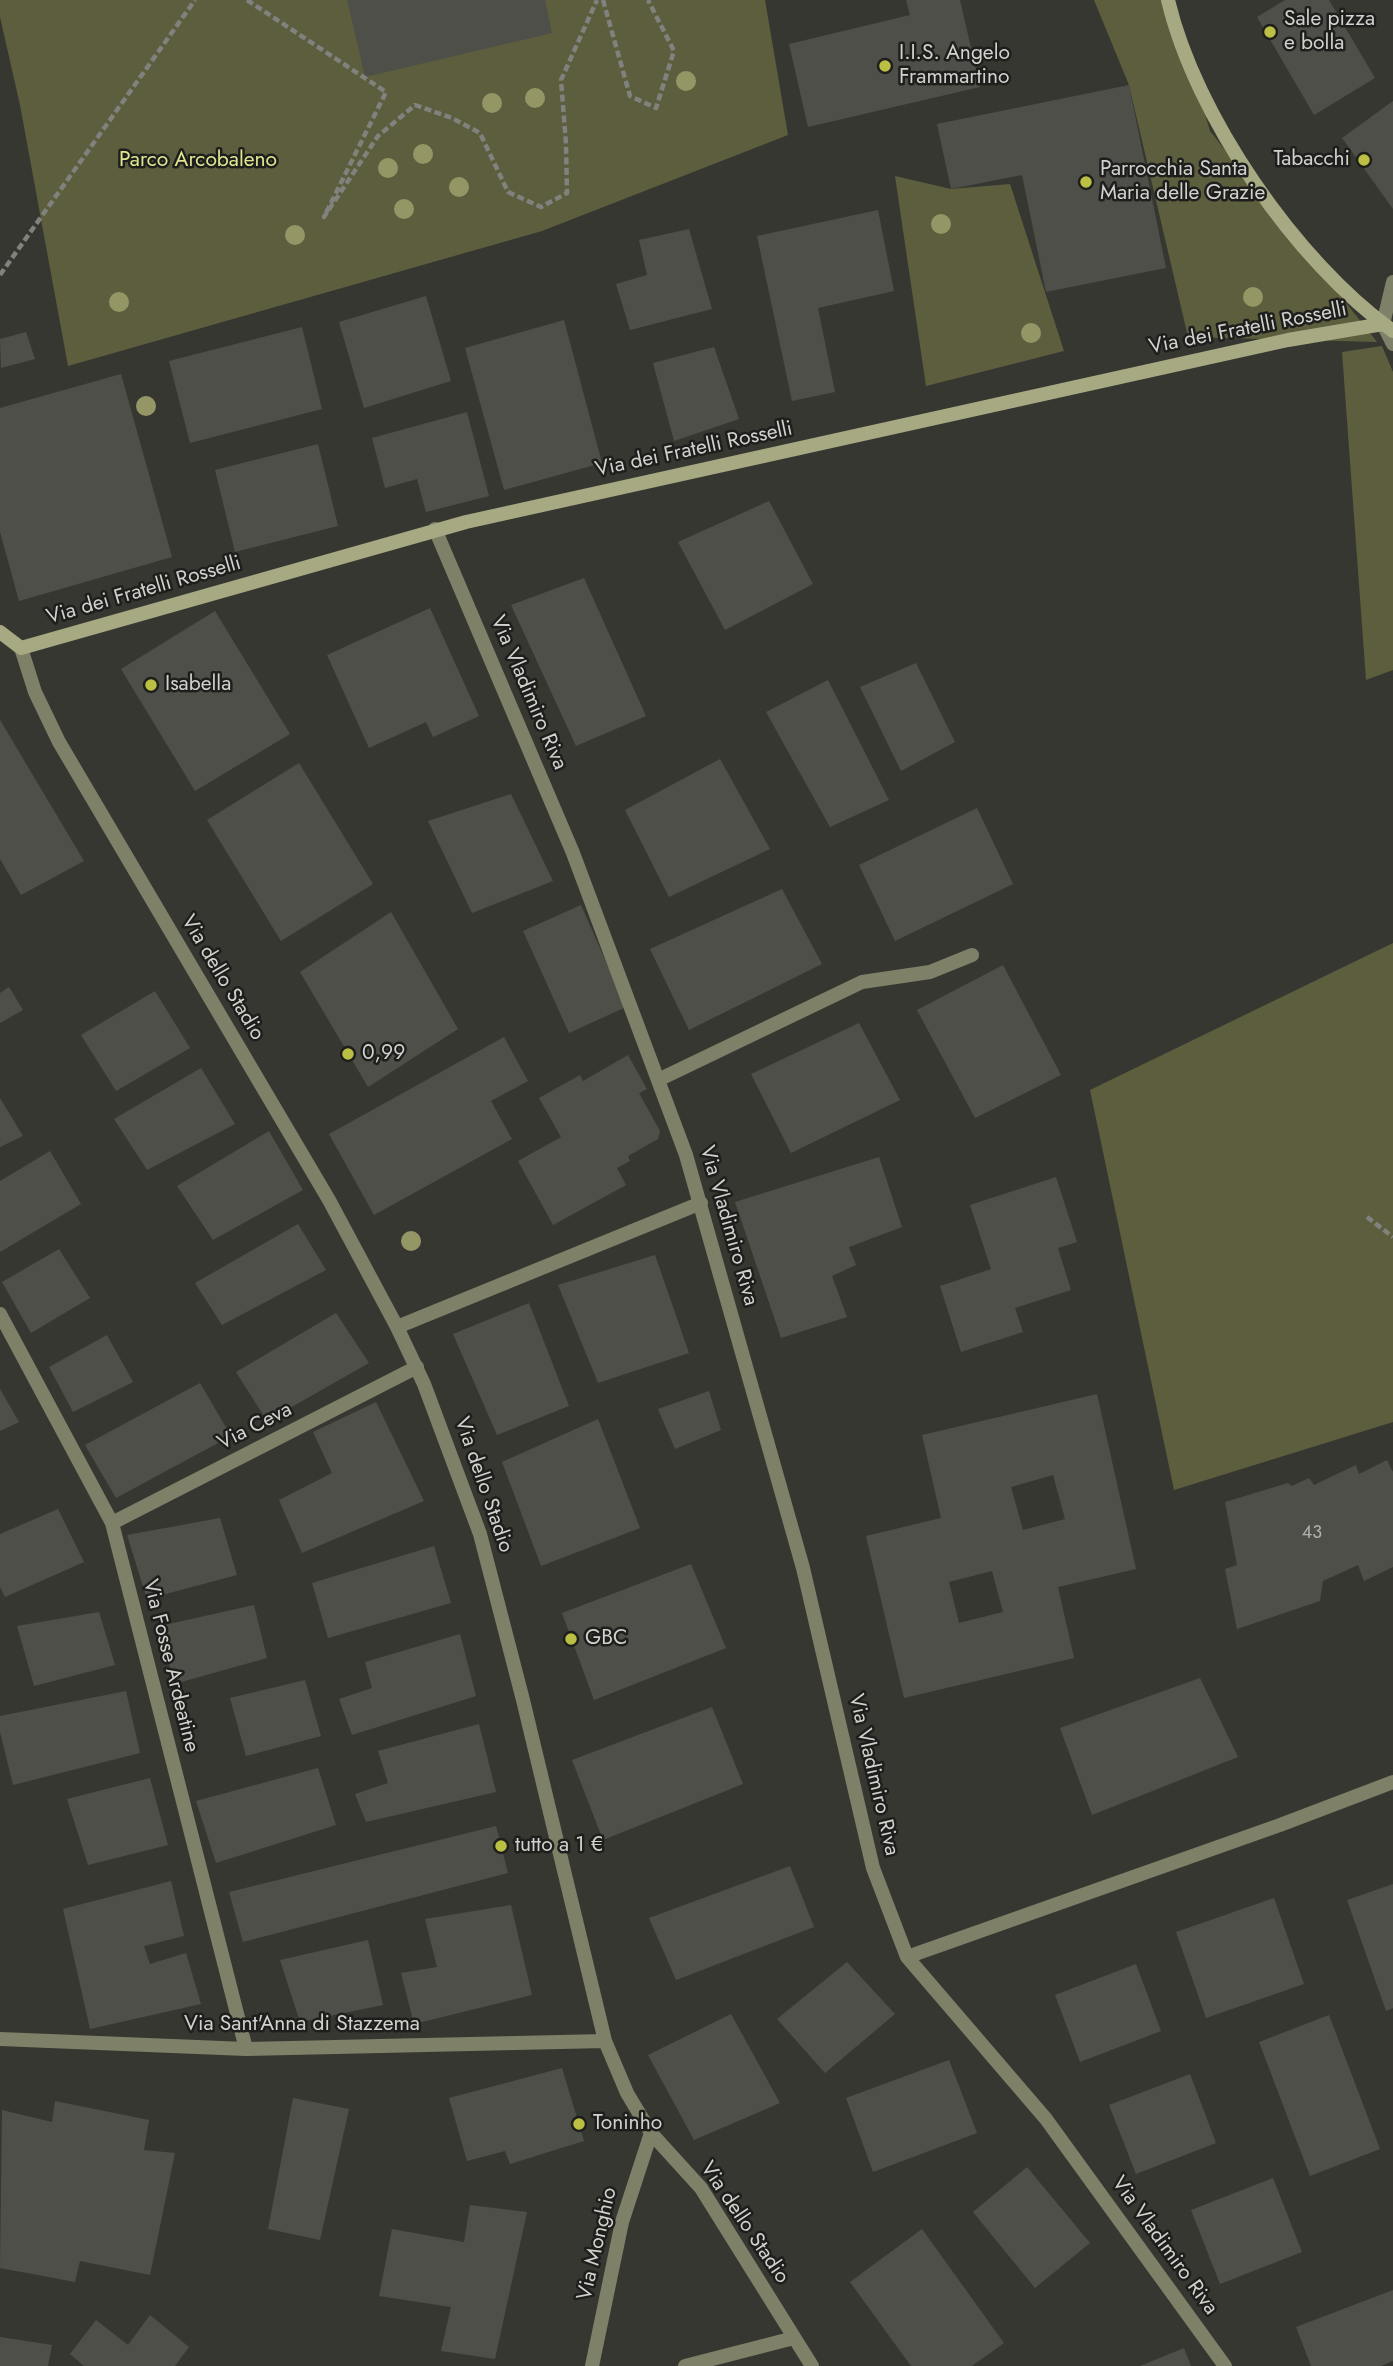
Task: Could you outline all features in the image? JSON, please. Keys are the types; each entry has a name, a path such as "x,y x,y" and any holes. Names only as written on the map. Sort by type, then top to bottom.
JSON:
{"street":[{"path":"1168,0 1178,36 1195,78 1222,131 1245,167 1301,243 1330,274 1388,327"},
{"path":"1393,282 1388,327 1393,344"},
{"name":"Via dei Fratelli Rosselli","path":"21,648 435,530 1288,340 1388,327"},
{"name":"Via Vladimiro Riva","path":"435,530 573,853 701,1203 803,1569 873,1868 907,1957 1046,2119 1225,2366"},
{"path":"0,632 21,648"},
{"name":"Via dello Stadio","path":"21,648 36,692 60,742 329,1200 417,1367 480,1534 605,2041 627,2093 651,2133 701,2188 812,2366"},
{"path":"658,1080 862,982 930,972 972,955"},
{"path":"397,1327 701,1203"},
{"name":"Via Fosse Ardeatine","path":"0,1314 112,1523 246,2049"},
{"name":"Via Ceva","path":"112,1523 417,1367"},
{"path":"907,1957 1280,1825 1393,1782"},
{"name":"Via Sant'Anna di Stazzema","path":"0,2039 246,2049 605,2041"},
{"name":"Via Monghio","path":"592,2366 622,2222 651,2133"},
{"path":"685,2366 794,2338"}],"path":[{"path":"0,275 195,0"},
{"path":"247,0 386,92 324,217 377,136 415,105 452,118 480,133 508,192 541,207 567,193 561,80 597,0"},
{"path":"603,0 630,96 656,108 674,51 648,0"},
{"path":"1367,1217 1393,1237"}],"green space":[{"name":"Parco Arcobaleno","path":"0,0 765,0 788,135 542,231 68,366 20,105 0,17"},
{"path":"1094,0 1171,0 1210,131 1377,342 1188,337 1129,85"},
{"path":"895,176 951,189 1010,184 1064,351 926,386"},
{"path":"1382,346 1393,372 1393,670 1366,680 1342,352"},
{"path":"1393,943 1393,1422 1174,1490 1090,1090"}],"building":[{"path":"347,0 545,0 552,33 365,77"},
{"name":"I.I.S. Angelo Frammartino","path":"906,0 960,0 980,87 808,127 789,44 910,15"},
{"path":"1285,0 1329,0 1375,78 1314,115 1257,17"},
{"name":"Parrocchia Santa Maria delle Grazie","path":"1129,85 1166,268 1046,292 1022,175 951,189 937,124"},
{"path":"1393,101 1393,209 1342,138"},
{"path":"878,210 894,291 818,308 835,392 792,401 757,236"},
{"path":"689,229 712,309 630,330 616,284 647,275 639,240"},
{"path":"426,296 451,381 364,408 339,322"},
{"path":"564,320 602,463 504,490 465,348"},
{"path":"302,327 322,409 190,443 169,361"},
{"path":"26,332 35,359 1,368 0,339"},
{"path":"714,347 739,419 674,441 653,363"},
{"path":"121,374 172,557 19,601 0,532 0,408"},
{"path":"467,412 489,496 426,512 417,479 385,488 372,438"},
{"path":"318,444 338,526 235,552 215,470"},
{"path":"769,501 813,584 725,630 678,542"},
{"path":"584,578 646,716 576,746 511,605"},
{"path":"430,608 479,716 433,737 426,722 369,748 327,655"},
{"path":"215,611 290,734 195,791 121,669"},
{"path":"916,663 955,742 901,771 860,687"},
{"path":"828,680 889,800 830,827 766,712"},
{"path":"0,720 84,861 21,895 0,859"},
{"path":"720,759 770,849 669,897 625,810"},
{"path":"299,763 373,884 281,941 207,820"},
{"path":"511,794 553,881 472,913 428,821"},
{"path":"977,808 1013,884 895,941 859,865"},
{"path":"782,889 822,964 689,1030 650,949"},
{"path":"581,905 626,1007 569,1033 523,931"},
{"path":"391,912 458,1029 368,1087 300,972"},
{"path":"1003,965 1061,1075 975,1118 917,1010"},
{"path":"9,987 23,1010 0,1023 0,993"},
{"path":"155,991 190,1048 116,1091 81,1035"},
{"path":"859,1023 900,1100 791,1153 751,1074"},
{"path":"504,1037 528,1081 491,1101 512,1139 374,1215 329,1134"},
{"path":"628,1055 647,1089 639,1093 660,1131 658,1139 628,1156 630,1161 617,1168 626,1185 553,1225 518,1161 561,1137 539,1098 580,1075 583,1081"},
{"path":"201,1068 235,1124 147,1170 114,1119"},
{"path":"0,1098 23,1136 0,1147"},
{"path":"269,1131 303,1190 213,1240 177,1186"},
{"path":"50,1151 81,1204 0,1252 0,1181"},
{"path":"879,1157 902,1227 849,1247 856,1265 832,1276 847,1317 781,1338 735,1202"},
{"path":"1056,1177 1077,1242 1058,1248 1071,1290 1015,1308 1023,1332 961,1352 940,1286 991,1269 970,1205"},
{"path":"298,1224 326,1270 222,1325 195,1283"},
{"path":"59,1249 90,1298 31,1333 2,1282"},
{"path":"655,1255 689,1353 598,1383 558,1285"},
{"path":"529,1303 569,1406 497,1435 453,1334"},
{"path":"336,1313 369,1363 267,1421 236,1372"},
{"path":"107,1335 133,1382 73,1412 49,1367"},
{"path":"200,1383 231,1436 116,1498 85,1445"},
{"path":"0,1389 19,1422 0,1431"},
{"path":"709,1391 721,1430 675,1449 658,1409"},
{"path":"1097,1394 1136,1569 1058,1587 1074,1658 904,1698 866,1536 941,1518 922,1435","holes":["1053,1475 1065,1519 1023,1530 1011,1487","992,1571 1003,1612 959,1623 949,1582"]},
{"path":"376,1402 424,1501 302,1553 279,1500 332,1473 313,1432"},
{"path":"598,1419 640,1528 541,1566 502,1462"},
{"path":"1387,1460 1393,1472 1393,1567 1364,1581 1358,1565 1323,1581 1320,1601 1237,1629 1225,1569 1237,1565 1225,1502 1288,1483 1292,1486 1309,1478 1314,1485 1356,1465 1359,1474"},
{"path":"58,1509 84,1562 5,1597 0,1587 0,1534"},
{"path":"220,1518 237,1575 147,1599 127,1535"},
{"path":"434,1546 451,1603 328,1638 312,1583"},
{"path":"691,1564 726,1648 594,1700 562,1613"},
{"path":"254,1605 267,1658 174,1684 160,1626"},
{"path":"99,1612 115,1665 34,1686 17,1626"},
{"path":"460,1634 476,1696 352,1735 339,1699 372,1688 365,1662"},
{"path":"1200,1678 1238,1757 1092,1815 1060,1728"},
{"path":"305,1680 321,1736 246,1756 230,1698"},
{"path":"126,1691 140,1753 13,1785 0,1732 0,1716"},
{"path":"712,1707 743,1784 603,1840 572,1760"},
{"path":"479,1724 496,1792 366,1822 355,1794 388,1783 378,1751"},
{"path":"318,1768 336,1825 216,1863 196,1801"},
{"path":"150,1778 168,1845 88,1865 67,1799"},
{"path":"496,1826 508,1873 243,1942 229,1892"},
{"path":"790,1866 814,1927 676,1980 649,1918"},
{"path":"171,1881 184,1936 144,1946 150,1964 186,1953 201,2004 90,2029 63,1909"},
{"path":"1393,1884 1393,2008 1386,2011 1347,1900"},
{"path":"1274,1898 1304,1984 1206,2018 1176,1932"},
{"path":"511,1905 532,1995 414,2024 401,1973 437,1967 425,1919"},
{"path":"368,1940 383,2005 300,2022 280,1960"},
{"path":"847,1962 895,2014 825,2073 777,2019"},
{"path":"1136,1964 1161,2031 1080,2062 1055,1995"},
{"path":"731,2014 780,2103 694,2140 648,2055"},
{"path":"1329,2015 1380,2149 1310,2176 1259,2042"},
{"path":"949,2060 977,2133 873,2172 846,2098"},
{"path":"562,2068 584,2141 510,2164 505,2151 467,2161 449,2098"},
{"path":"1190,2074 1216,2143 1136,2174 1109,2105"},
{"path":"293,2098 349,2109 320,2240 268,2229"},
{"path":"55,2101 149,2120 144,2150 175,2153 150,2275 80,2261 75,2282 0,2268 2,2110 52,2122"},
{"path":"1027,2167 1090,2243 1035,2288 973,2212"},
{"path":"1273,2178 1302,2252 1220,2284 1191,2210"},
{"path":"470,2205 527,2212 495,2359 441,2351 451,2307 379,2296 392,2229 464,2242"},
{"path":"922,2229 1004,2343 972,2366 911,2366 850,2282"},
{"path":"1393,2290 1393,2361 1381,2366 1311,2366 1296,2327"},
{"path":"150,2315 189,2347 175,2366 84,2366 70,2354 96,2320 128,2345"},
{"path":"0,2337 52,2345 48,2366 0,2366"},
{"path":"1184,2348 1191,2366 1140,2366"}],"place":[{"name":"Sale pizza e bolla","path":"1270,32"},
{"name":"I.I.S. Angelo Frammartino","path":"885,66"},
{"name":"Tabacchi","path":"1364,160"},
{"name":"Parrocchia Santa Maria delle Grazie","path":"1086,182"},
{"name":"Isabella","path":"151,685"},
{"name":"0,99","path":"348,1054"},
{"name":"GBC","path":"571,1639"},
{"name":"tutto a 1 €","path":"501,1846"},
{"name":"Toninho","path":"579,2124"}]}
